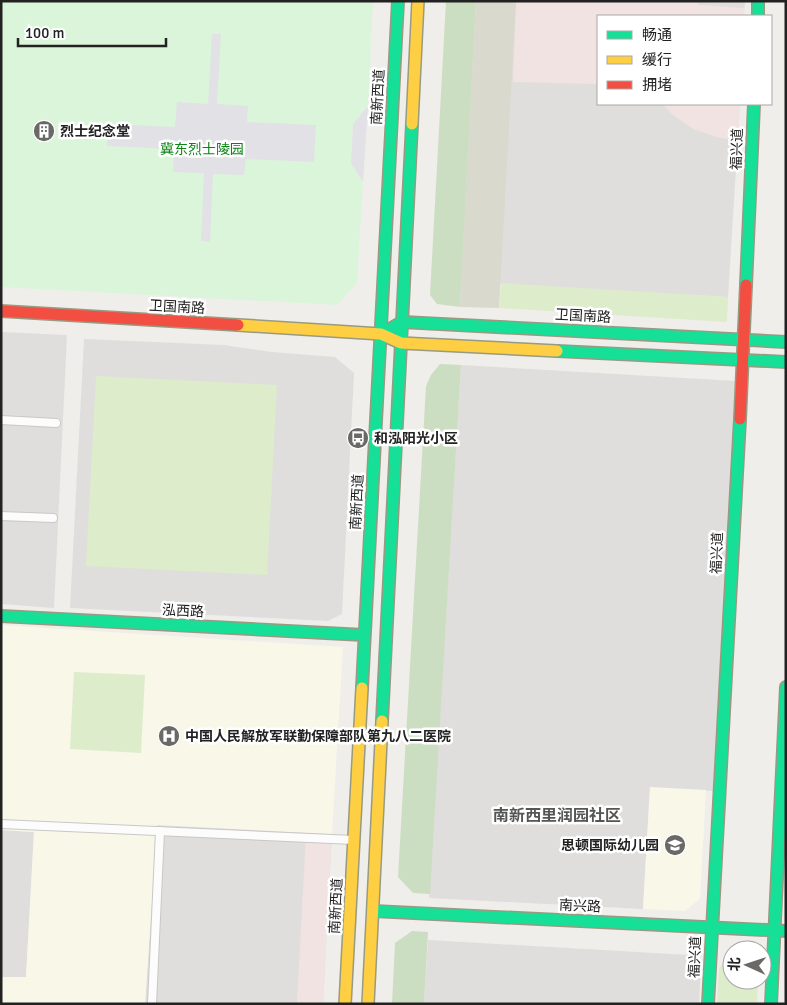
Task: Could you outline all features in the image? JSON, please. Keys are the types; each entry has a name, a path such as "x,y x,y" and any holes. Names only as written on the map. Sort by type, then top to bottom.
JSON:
{"main road":[{"name":"南新西道","path":"345,1004 398,1"},
{"path":"368,1004 418,1"},
{"path":"758,1 758,15"},
{"name":"福兴道","path":"708,1004 743,360 754,105"},
{"name":"卫国南路","path":"1,312 381,334 401,343 786,362"},
{"name":"卫国南路","path":"402,322 786,342"},
{"path":"381,334 402,322"},
{"name":"泓西路","path":"1,616 364,636"},
{"path":"771,1004 780,931 786,687"},
{"name":"南兴路","path":"373,911 780,931"}],"street":[{"path":"1,420 56,423"},
{"path":"1,516 53,518"},
{"path":"1,824 354,840"},
{"path":"152,1004 160,831"}],"shaded area":[{"path":"476,1 745,1 744,15 597,15 597,105 740,105 728,297 461,282"},
{"path":"476,1 516,1 499,308 460,307"},
{"path":"516,1 696,1 699,5 744,8 744,15 597,15 597,84 513,82"},
{"path":"212,34 221,34 217,104 248,106 247,122 316,125 314,162 246,159 244,175 213,174 210,242 201,241 204,173 173,172 174,149 107,146 108,124 175,127 177,102 208,104"},
{"path":"663,105 740,105 738,140 720,138 693,129 673,115"},
{"path":"368,106 363,182 351,163 353,124"},
{"path":"1,332 67,335 54,608 1,604"},
{"path":"84,339 224,345 272,352 335,357 354,373 342,614 328,621 70,608"},
{"path":"461,365 736,381 713,791 650,788 643,909 429,898"},
{"name":"中国人民解放军联勤保障部队第九八二医院","path":"1,625 343,647 332,834 157,825 145,1004 1,1004 1,977 26,977 34,832 1,830"},
{"name":"思顿国际幼儿园","path":"650,787 706,790 700,899 685,911 643,909"},
{"path":"157,825 332,834 323,1004 145,1004"},
{"path":"1,830 34,832 26,978 1,977"},
{"path":"306,833 332,834 323,1004 297,1004"},
{"path":"428,940 689,955 701,963 699,1004 424,1004"}],"green space":[{"name":"冀东烈士陵园","path":"1,1 373,1 368,106 353,124 351,163 363,182 357,283 337,305 1,287"},
{"path":"446,1 476,1 460,307 437,304 430,295"},
{"path":"501,283 728,297 727,322 499,308"},
{"path":"440,364 461,365 430,894 413,893 398,877 426,386 431,375"},
{"path":"96,376 277,385 267,575 86,566"},
{"path":"74,672 145,675 141,753 70,749"},
{"path":"412,931 428,932 424,1004 392,1004 395,943"},
{"path":"722,965 722,990 758,990 757,1004 717,1004 719,968"}],"traffic: fast":[{"path":"362,688 398,1"},
{"path":"758,1 758,15"},
{"path":"746,285 754,105"},
{"path":"382,721 412,124"},
{"path":"381,334 402,322 786,342"},
{"path":"557,351 786,362"},
{"path":"708,1004 740,419"},
{"path":"1,616 364,635"},
{"path":"771,1004 786,687"},
{"path":"373,911 786,931"}],"traffic: slow":[{"path":"412,124 418,1"},
{"path":"238,325 381,334 401,343 557,351"},
{"path":"345,1004 362,688"},
{"path":"368,1004 382,721"}],"traffic: jam":[{"path":"740,419 746,285"},
{"path":"1,311 238,325"}],"place":[{"name":"烈士纪念堂","path":"44,131"},
{"name":"和泓阳光小区","path":"358,438"},
{"name":"中国人民解放军联勤保障部队第九八二医院","path":"169,736"},
{"name":"思顿国际幼儿园","path":"675,845"}],"district":[{"name":"南新西里润园社区","path":"557,816"}]}
